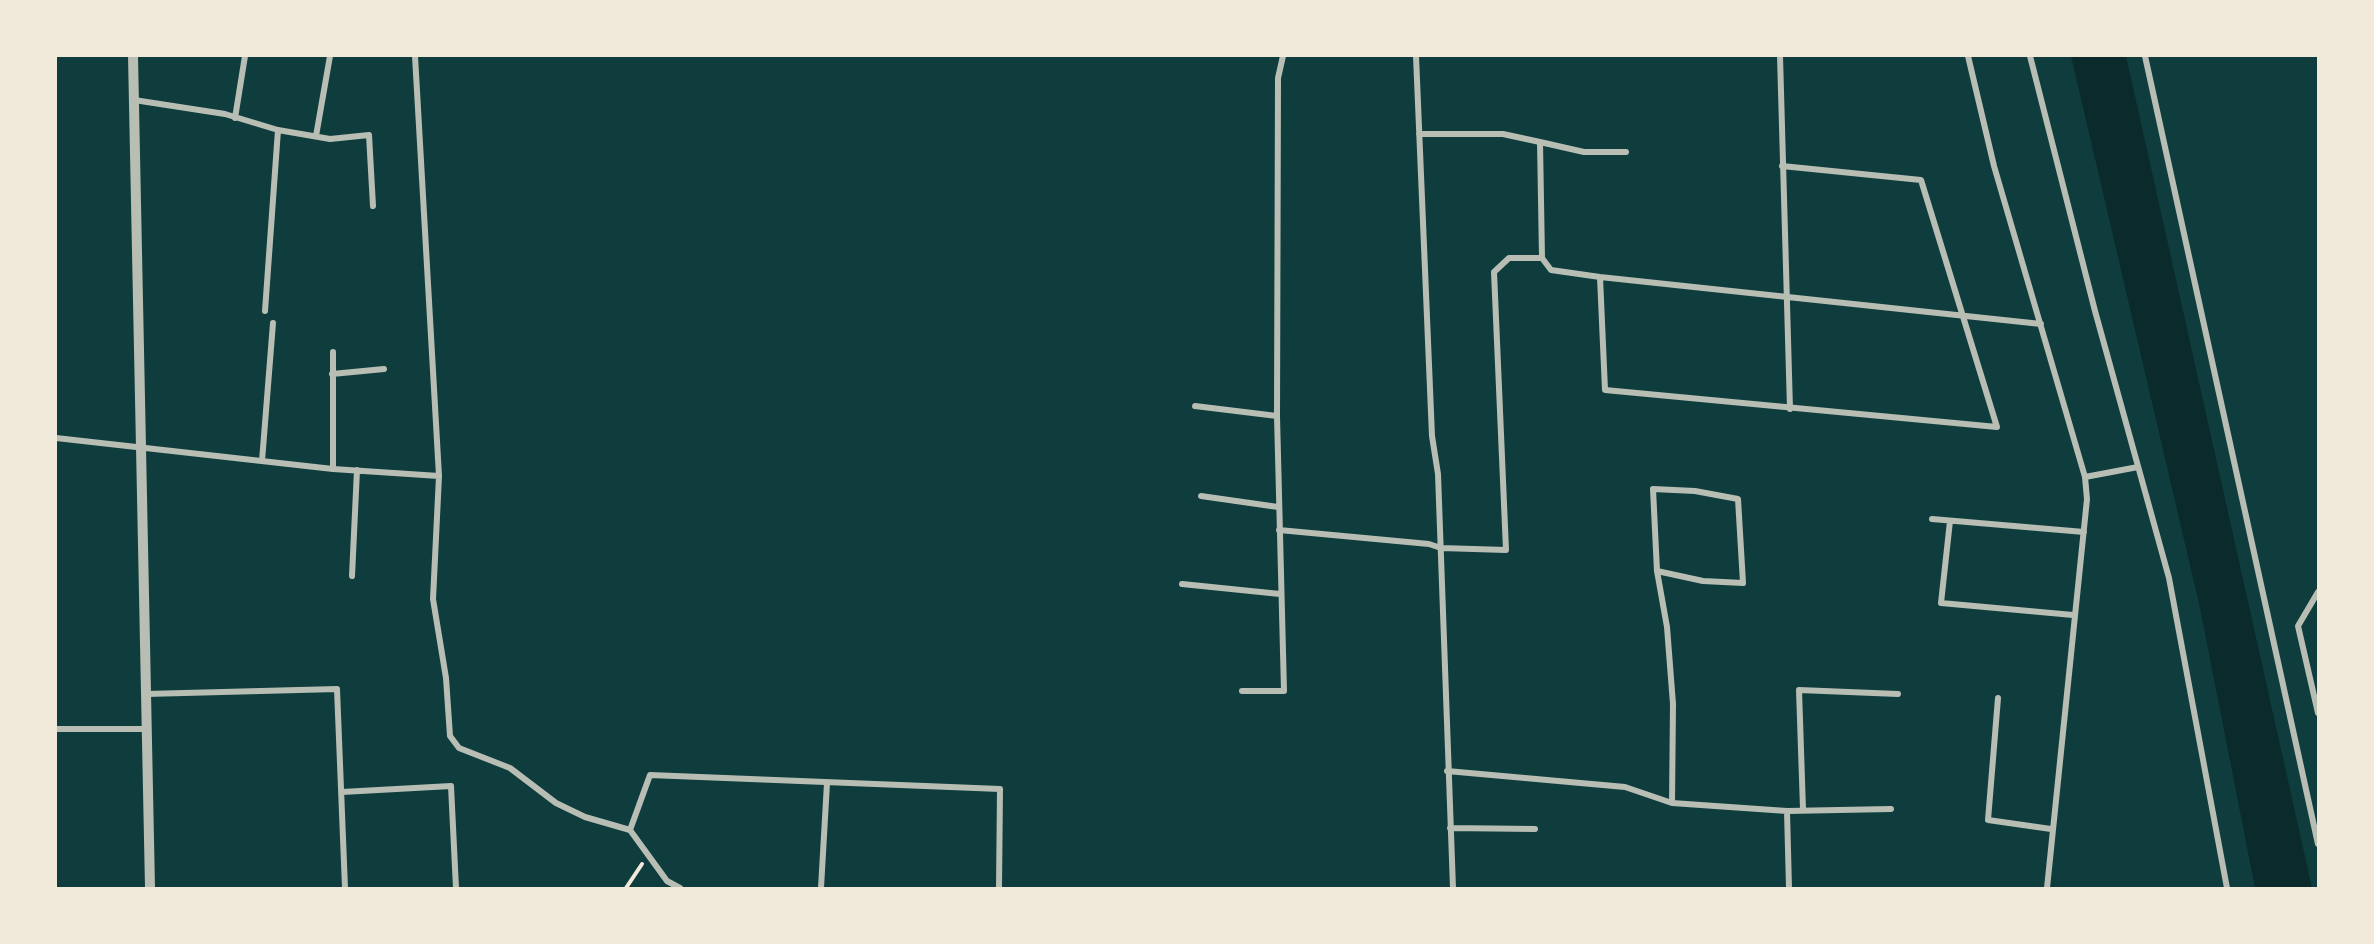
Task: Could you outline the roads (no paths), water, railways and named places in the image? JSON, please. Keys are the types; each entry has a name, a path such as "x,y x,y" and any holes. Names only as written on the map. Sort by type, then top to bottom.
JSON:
{"street":[{"path":"134,56 150,888"},
{"path":"235,118 245,56"},
{"path":"316,136 330,56"},
{"path":"415,56 439,476 433,598 446,678 450,736 459,748 510,768 556,803 585,817 630,831 667,881 680,888"},
{"path":"1242,691 1284,691 1277,416 1278,78 1283,56"},
{"path":"1416,56 1431,425 1438,474 1453,888"},
{"path":"1780,56 1790,409"},
{"path":"1968,56 1994,166 2085,477 2087,499 2084,532 2073,615 2047,888"},
{"path":"2030,56 2169,578 2227,888"},
{"path":"2145,56 2319,844"},
{"path":"134,100 225,114 278,129 330,139 369,135 373,206"},
{"path":"265,311 278,129"},
{"path":"1419,134 1503,134 1584,152 1626,152"},
{"path":"1540,142 1542,258 1551,270 1787,298 2041,324"},
{"path":"1600,277 1605,390 1997,427 1921,180 1782,166"},
{"path":"1279,530 1429,544 1441,548 1506,550 1494,272 1509,258 1542,258"},
{"path":"262,461 273,323"},
{"path":"333,352 333,469"},
{"path":"332,374 384,369"},
{"path":"1195,406 1277,416"},
{"path":"56,438 333,469 439,476"},
{"path":"2085,477 2138,467"},
{"path":"352,576 357,470"},
{"path":"1657,571 1703,580 1743,583 1738,499 1695,491 1653,489 1657,571 1667,627 1673,704 1672,803"},
{"path":"1201,496 1278,507"},
{"path":"1932,519 2084,532"},
{"path":"1950,521 1941,603 2073,615"},
{"path":"1182,584 1280,594"},
{"path":"2319,592 2298,626 2319,713"},
{"path":"146,694 337,689 345,888"},
{"path":"1803,809 1799,690 1898,694"},
{"path":"1998,698 1988,820 2051,829"},
{"path":"56,729 147,729"},
{"path":"1447,771 1625,787 1672,803 1787,811 1891,809"},
{"path":"630,831 650,775 1000,789 999,888"},
{"path":"821,888 826,783"},
{"path":"342,792 452,786 456,888"},
{"path":"1787,811 1789,888"},
{"path":"1450,828 1535,829"}],"water":[{"path":"2071,56 2126,56 2312,888 2255,888 2200,608"}]}
